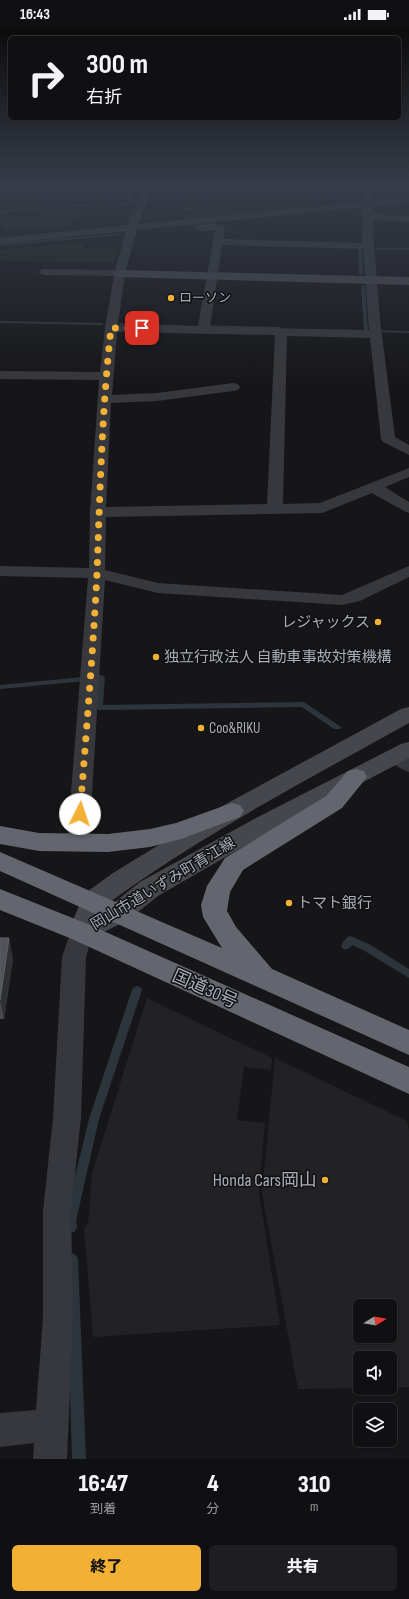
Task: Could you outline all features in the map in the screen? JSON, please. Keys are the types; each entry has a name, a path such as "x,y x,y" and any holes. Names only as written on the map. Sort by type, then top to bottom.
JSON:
{"highway":[{"path":"264,978 226,933 214,912 215,898 223,878 234,864 334,802 356,777"},
{"path":"0,835 39,842 108,843 150,838 181,830 232,811"},
{"path":"0,861 409,1043"},
{"name":"国道30号","path":"0,899 81,932 409,1081"}],"street":[{"path":"78,843 97,573 98,512 106,376 111,328 120,273 126,251"},
{"path":"204,327 216,251"},
{"path":"368,251 375,332 388,439 409,451"},
{"path":"43,272 409,281"},
{"path":"111,328 204,327 281,332 375,332"},
{"path":"275,509 281,332"},
{"path":"0,375 106,376"},
{"path":"105,399 158,397 233,387"},
{"path":"98,512 322,508 409,472"},
{"path":"373,487 409,508"},
{"path":"0,571 97,573 158,588 342,600 354,597 409,571"},
{"name":"岡山市道いずみ町青江線","path":"81,932 93,902 122,880 232,811 409,714"},
{"name":"岡山市道いずみ町青江線","path":"81,932 119,913 149,889 264,824 356,777 405,757"},
{"path":"50,1459 58,1318 57,1211 66,1118 74,957 81,932"},
{"path":"0,1430 51,1425"}],"shaded area":[{"path":"0,251 118,251 114,262 0,261"},
{"path":"147,998 272,1058 271,1070 244,1067 237,1120 265,1123 259,1193 280,1325 93,1337 84,1228 88,1223 92,1173"},
{"path":"275,1058 407,1121 409,1131 409,1387 397,1388 397,1351 353,1351 353,1388 298,1389 262,1193"}],"building":[{"path":"0,938 9,938 0,1000"}],"waterway":[{"path":"360,251 361,274"},
{"path":"363,286 366,331"},
{"path":"0,322 102,324"},
{"path":"121,324 182,326"},
{"path":"200,326 280,328"},
{"path":"372,331 409,332"},
{"path":"98,677 101,677 99,708 304,704 337,727"},
{"path":"0,687 83,679"},
{"path":"346,946 350,940 366,947 409,974"},
{"path":"71,1227 70,1221 94,1119 137,990"},
{"path":"72,1259 79,1459"}],"place":[{"name":"ローソン","path":"171,298"},
{"name":"レジャックス","path":"378,622"},
{"name":"独立行政法人 自動車事故対策機構","path":"156,657"},
{"name":"Coo&RIKU","path":"201,728"},
{"name":"トマト銀行","path":"289,903"},
{"name":"Honda Cars岡山","path":"325,1180"}],"route":[{"path":"80,814 97,573 98,512 106,376 111,328 142,328"}]}
